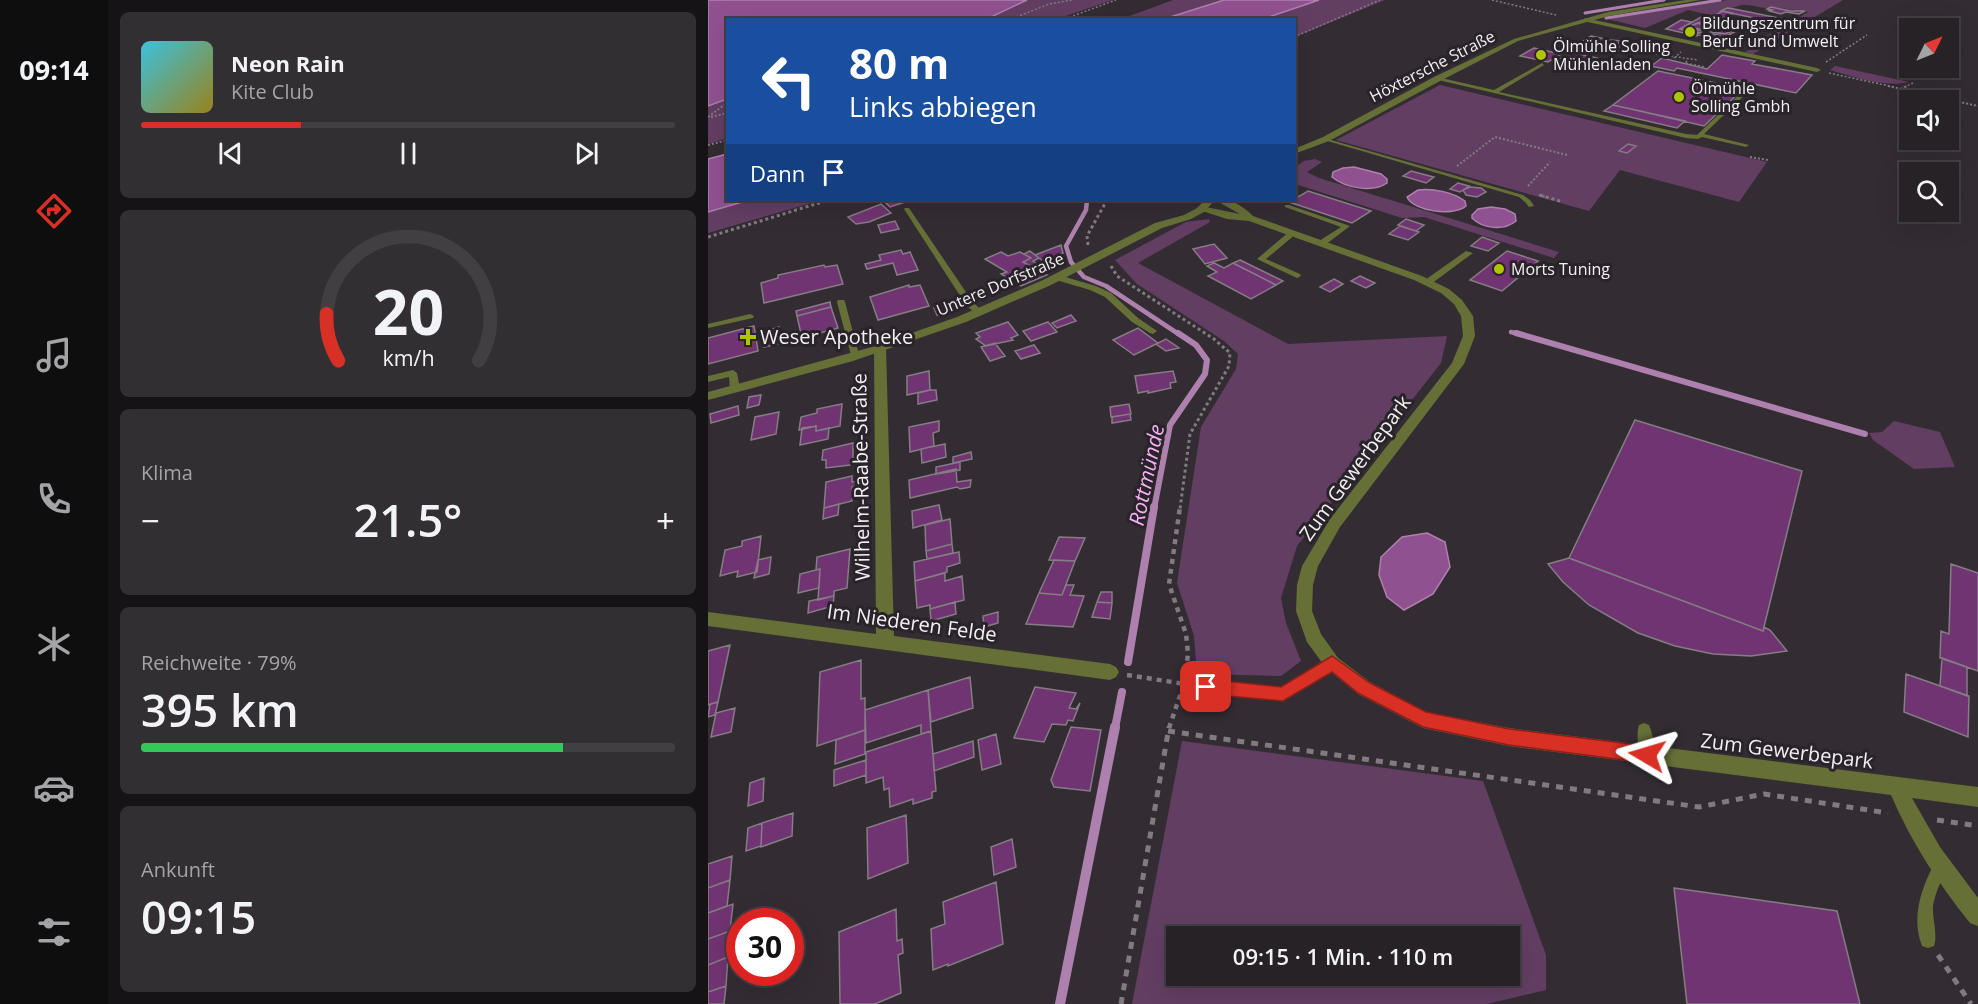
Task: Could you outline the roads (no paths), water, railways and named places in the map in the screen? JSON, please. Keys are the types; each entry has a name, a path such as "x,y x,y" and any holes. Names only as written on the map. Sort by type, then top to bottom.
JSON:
{"street":[{"name":"Höxtersche Straße","path":"1298,151 1326,139 1437,79 1508,44 1583,20 1698,0"},
{"path":"1583,20 1816,69"},
{"name":"Untere Dorfstraße","path":"1159,225 1163,219 1189,206 1206,201"},
{"name":"Untere Dorfstraße","path":"708,396 880,348 979,312 1097,260 1159,225 1175,223 1201,209 1209,201"},
{"name":"Zum Gewerbepark","path":"1222,201 1239,208 1250,218"},
{"name":"Zum Gewerbepark","path":"1201,209 1227,216 1250,218 1428,282 1458,302 1467,316 1469,336 1458,364 1335,524 1310,566 1305,585 1305,611 1313,637 1332,663 1364,688 1423,720 1509,737 1978,797"},
{"name":"Wilhelm-Raabe-Straße","path":"880,348 885,641"},
{"name":"Im Niederen Felde","path":"708,620 885,641 1110,672"},
{"path":"1896,787 1909,816 1939,869 1978,915"}],"lane":[{"path":"1495,92 1542,64"},
{"path":"1437,79 1686,136 1701,135 1746,145"},
{"path":"1701,135 1748,89"},
{"path":"1326,139 1521,196 1532,207"},
{"path":"1287,206 1346,226 1322,243"},
{"path":"907,209 969,303 979,312"},
{"path":"1293,233 1261,259 1297,276"},
{"path":"1428,282 1469,253"},
{"path":"1064,275 1108,295 1135,320 1153,331"},
{"path":"841,302 855,355"},
{"path":"708,326 750,316"},
{"path":"708,379 733,373 735,389"},
{"path":"1206,687 1283,694 1332,663"},
{"path":"1644,729 1647,755"},
{"path":"1928,940 1924,914 1926,893 1939,869"}],"waterway":[{"path":"1585,13 1664,0"},
{"path":"1606,18 1720,0"},
{"name":"Rottmünde","path":"1087,201 1086,210 1066,246 1071,262 1084,277 1106,286 1180,335"},
{"path":"1511,332 1521,335"},
{"name":"Rottmünde","path":"1154,509 1170,425 1205,374 1207,360 1196,345 1178,333"},
{"path":"1516,333 1865,434"},
{"name":"Rottmünde","path":"1128,662 1154,507"},
{"name":"Rottmünde","path":"1115,728 1122,692"},
{"name":"Rottmünde","path":"1060,1004 1115,727"}],"place":[{"name":"Bildungszentrum für Beruf und Umwelt","path":"1690,32"},
{"name":"Ölmühle Solling Mühlenladen","path":"1541,55"},
{"name":"Ölmühle Solling Gmbh","path":"1679,97"},
{"name":"Morts Tuning","path":"1499,269"},
{"name":"Weser Apotheke","path":"748,337"}]}
